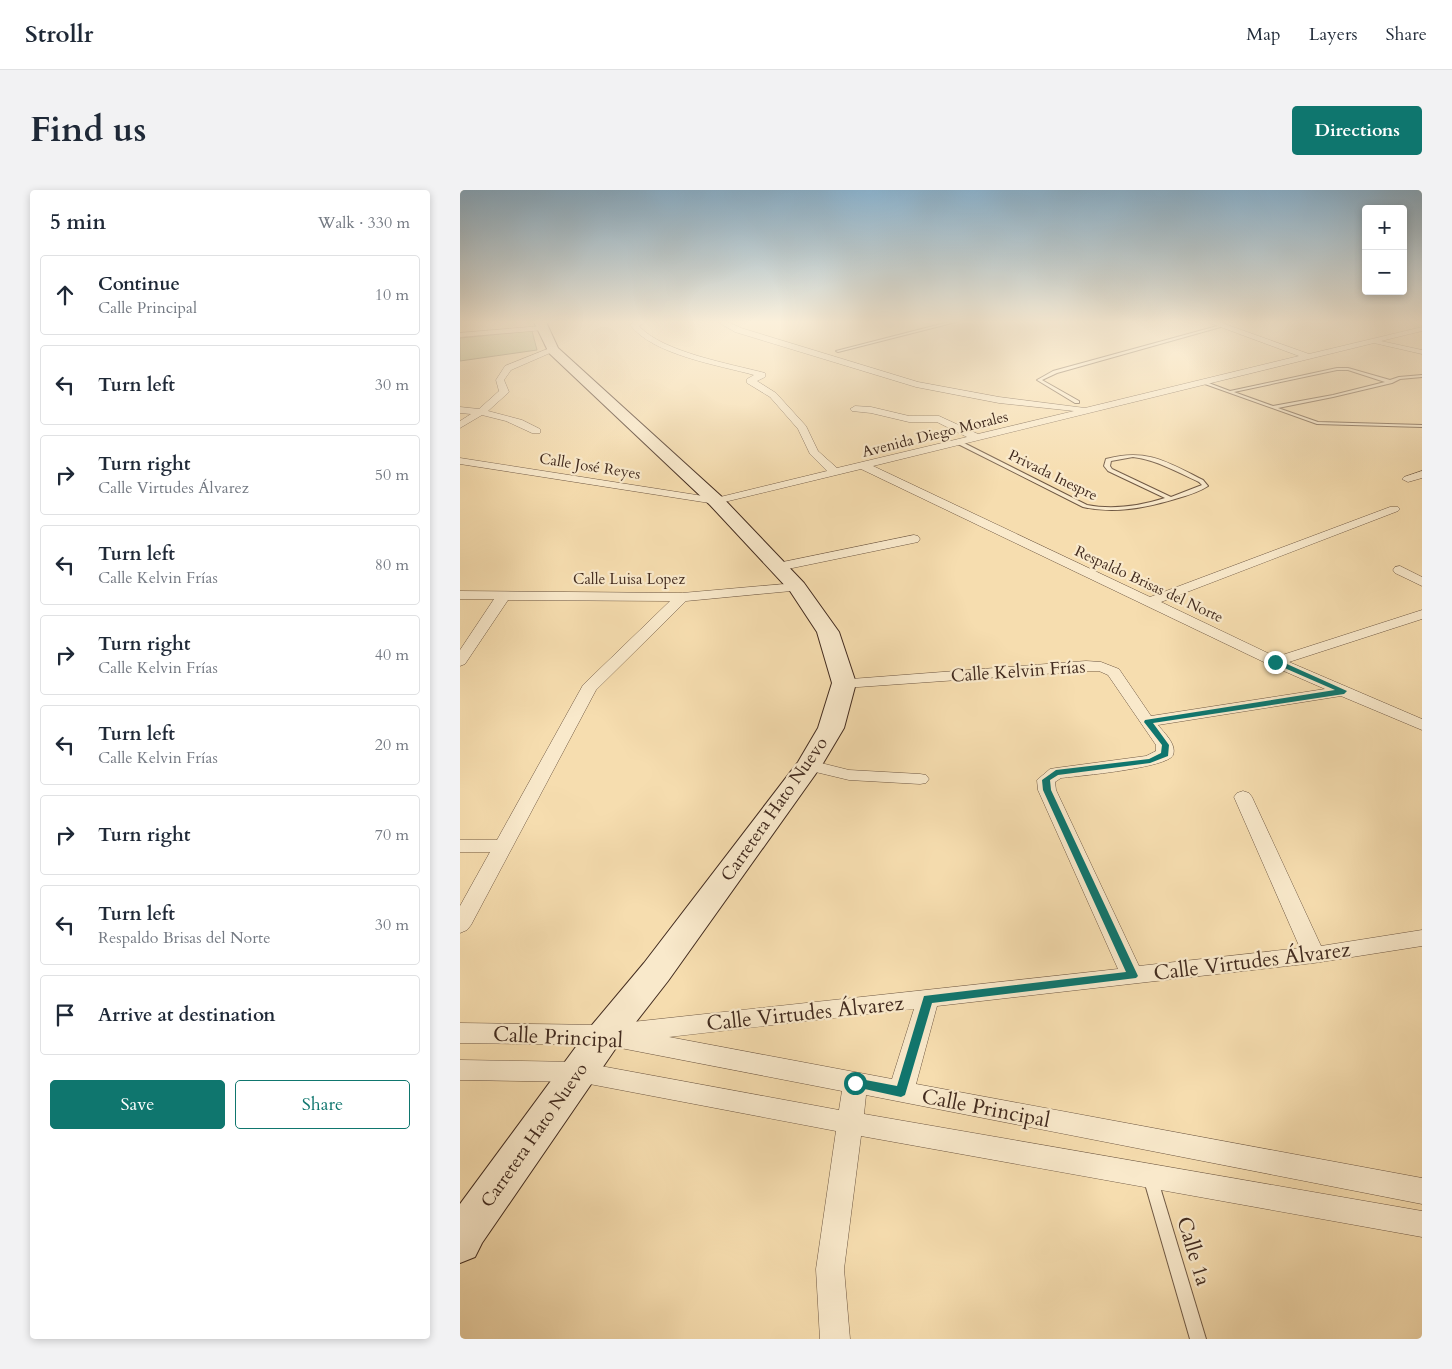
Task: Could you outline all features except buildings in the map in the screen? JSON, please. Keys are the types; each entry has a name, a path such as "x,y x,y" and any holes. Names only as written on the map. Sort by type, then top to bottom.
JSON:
{"main road":[{"path":"588,376 716,501 797,587 828,632 844,684"},
{"name":"Carretera Hato Nuevo","path":"460,1242 467,1229 605,1035 656,972 810,765 831,728 844,684"}],"street":[{"path":"460,425 481,412 504,392 500,380 503,376"},
{"path":"759,376 750,381 773,395 802,428 814,452 835,473"},
{"path":"888,376 916,384 1000,400 1094,410"},
{"name":"Avenida Diego Morales","path":"716,501 1234,376"},
{"path":"855,409 871,410 909,419 939,419 978,438"},
{"path":"460,410 481,412 528,425 536,431"},
{"name":"Calle José Reyes","path":"460,461 716,501"},
{"name":"Respaldo Brisas del Norte","path":"864,466 1275,662 1422,725"},
{"path":"1408,479 1422,474"},
{"path":"1150,602 1394,509"},
{"path":"778,567 914,538"},
{"path":"1400,570 1422,582"},
{"name":"Calle Luisa Lopez","path":"460,595 682,597 797,587"},
{"path":"460,661 504,595"},
{"path":"460,925 589,688 682,597"},
{"path":"1275,662 1422,614"},
{"name":"Calle Kelvin Frías","path":"844,684 1086,666 1101,667 1114,672 1147,722 1166,745 1165,754 1150,761 1056,773 1046,780 1047,790 1133,976"},
{"path":"1147,722 1344,691"},
{"path":"810,765 849,775 920,779"},
{"path":"1243,797 1314,955"},
{"path":"464,849 503,846"},
{"name":"Calle Virtudes Álvarez","path":"605,1035 1314,955 1422,938"},
{"path":"901,1092 928,999"},
{"name":"Calle Principal","path":"460,1033 605,1035 1422,1191"},
{"name":"Calle Principal","path":"460,1070 579,1072 850,1123 1422,1224"},
{"path":"835,1339 830,1269 855,1083"}],"lane":[{"path":"1048,376 1039,380 1046,386 1077,402"},
{"path":"1229,392 1306,376"},
{"path":"1368,376 1390,382"},
{"path":"1272,407 1333,396 1399,378 1422,376"},
{"path":"1204,383 1325,424 1422,426"},
{"name":"Privada Inespre","path":"960,443 1085,506 1098,510 1118,510 1169,498 1205,486 1201,481 1148,456 1122,455 1108,460 1107,466 1110,470 1169,498"},
{"name":"Calle 1a","path":"1149,1175 1198,1339"}],"route":[{"path":"855,1083 901,1092 928,999 1133,976 1047,790 1046,780 1056,773 1150,761 1165,754 1166,745 1147,722 1344,691 1275,662"}]}
